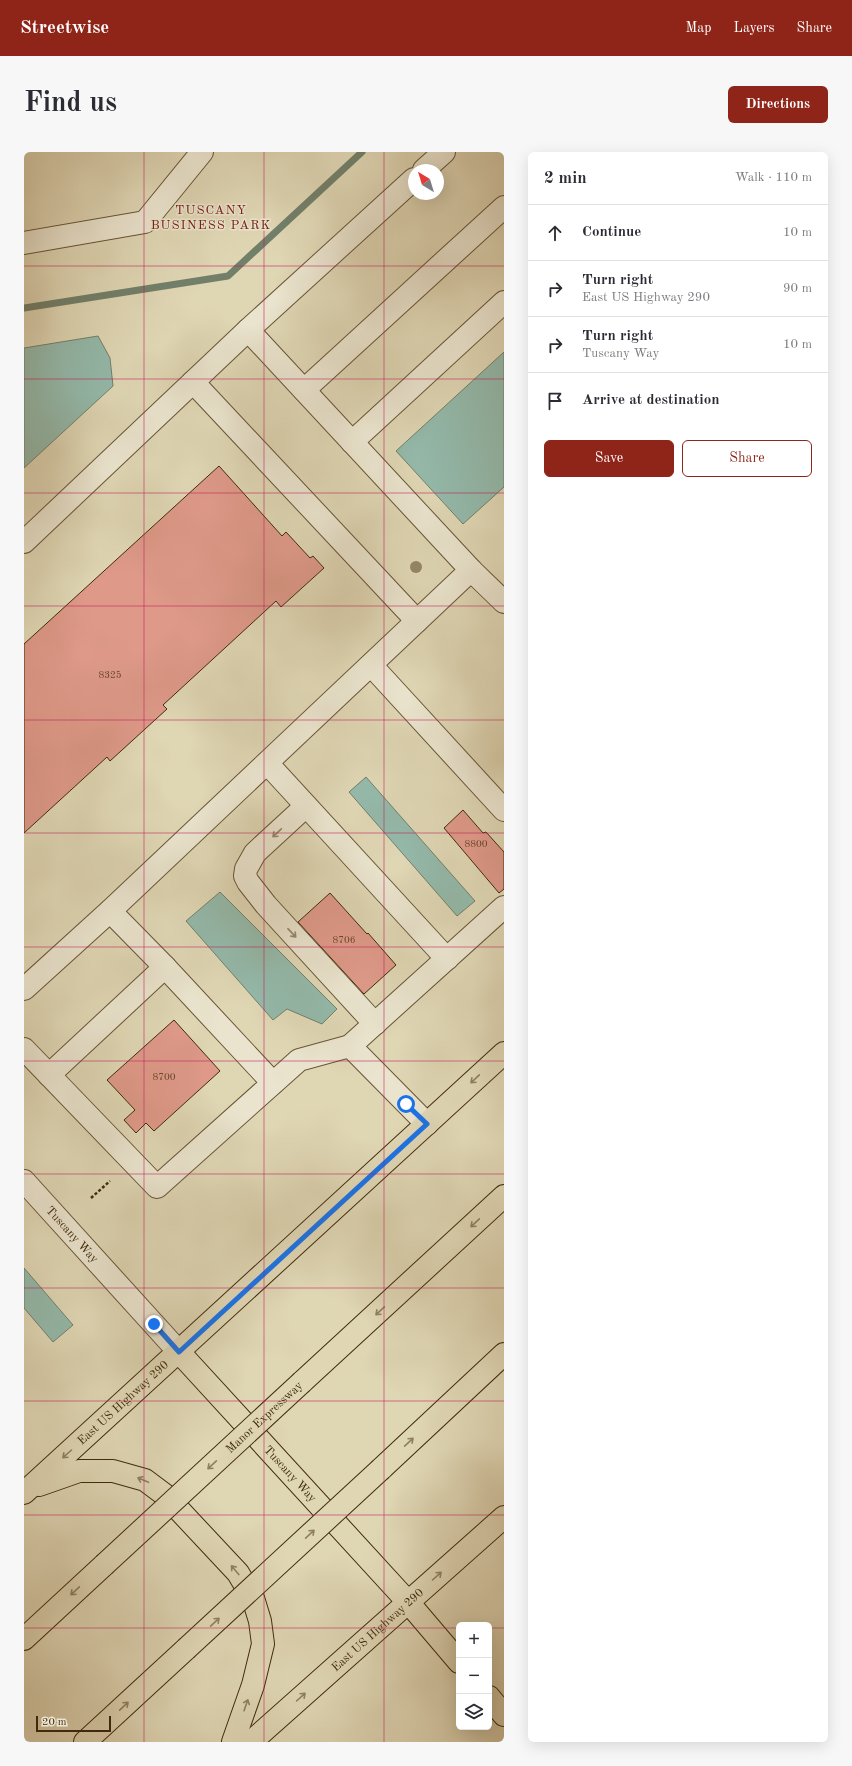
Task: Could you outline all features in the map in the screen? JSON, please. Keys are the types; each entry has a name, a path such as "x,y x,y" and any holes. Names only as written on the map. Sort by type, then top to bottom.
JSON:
{"main road":[{"name":"East US Highway 290","path":"27,1490 504,1053"},
{"name":"Manor Expressway","path":"24,1639 504,1196"},
{"name":"Tuscany Way","path":"179,1352 408,1602 456,1658"},
{"path":"85,1742 504,1354"},
{"path":"27,1490 79,1471 113,1471 144,1480 165,1495 238,1573 253,1598 260,1621 263,1644 253,1686 233,1742"},
{"name":"East US Highway 290","path":"251,1742 504,1517"},
{"path":"492,1701 504,1715"}],"street":[{"path":"24,243 145,222 202,152"},
{"path":"431,164 444,152"},
{"path":"24,542 248,330 408,185"},
{"path":"304,390 504,207"},
{"path":"352,442 504,302"},
{"path":"248,330 471,570 504,602"},
{"path":"193,382 417,621"},
{"path":"24,989 110,911 471,570"},
{"path":"371,665 504,810"},
{"path":"267,763 446,959"},
{"path":"306,806 255,853 246,869 245,876 266,905 375,1024"},
{"path":"24,1049 157,1187 299,1060 350,1046 504,907"},
{"path":"110,911 165,967 273,1083"},
{"path":"49,1076 165,967"},
{"path":"350,1046 427,1124"},
{"name":"Tuscany Way","path":"24,1181 179,1352"}],"path":[{"path":"91,1198 110,1181"}],"shaded area":[{"path":"98,336 110,358 113,386 24,468 24,348"},
{"path":"504,352 504,487 463,524 396,451"},
{"path":"366,777 475,901 457,916 349,792"},
{"path":"220,892 337,1009 322,1024 287,1009 273,1020 186,921"},
{"path":"24,1268 73,1325 53,1342 24,1308"}],"building":[{"path":"219,466 282,536 286,532 310,558 313,556 324,568 281,607 276,601 163,705 167,709 110,761 107,757 24,833 24,644"},
{"path":"463,810 483,833 486,832 504,852 504,889 499,893 444,828"},
{"path":"330,893 396,965 364,994 298,922"},
{"path":"174,1020 220,1071 154,1131 146,1123 136,1133 124,1120 135,1110 107,1080"}],"waterway":[{"path":"24,308 228,276 362,152"}],"district":[{"name":"TUSCANY BUSINESS PARK","path":"211,216"}],"route":[{"path":"154,1324 179,1352 427,1124 406,1104"}]}
